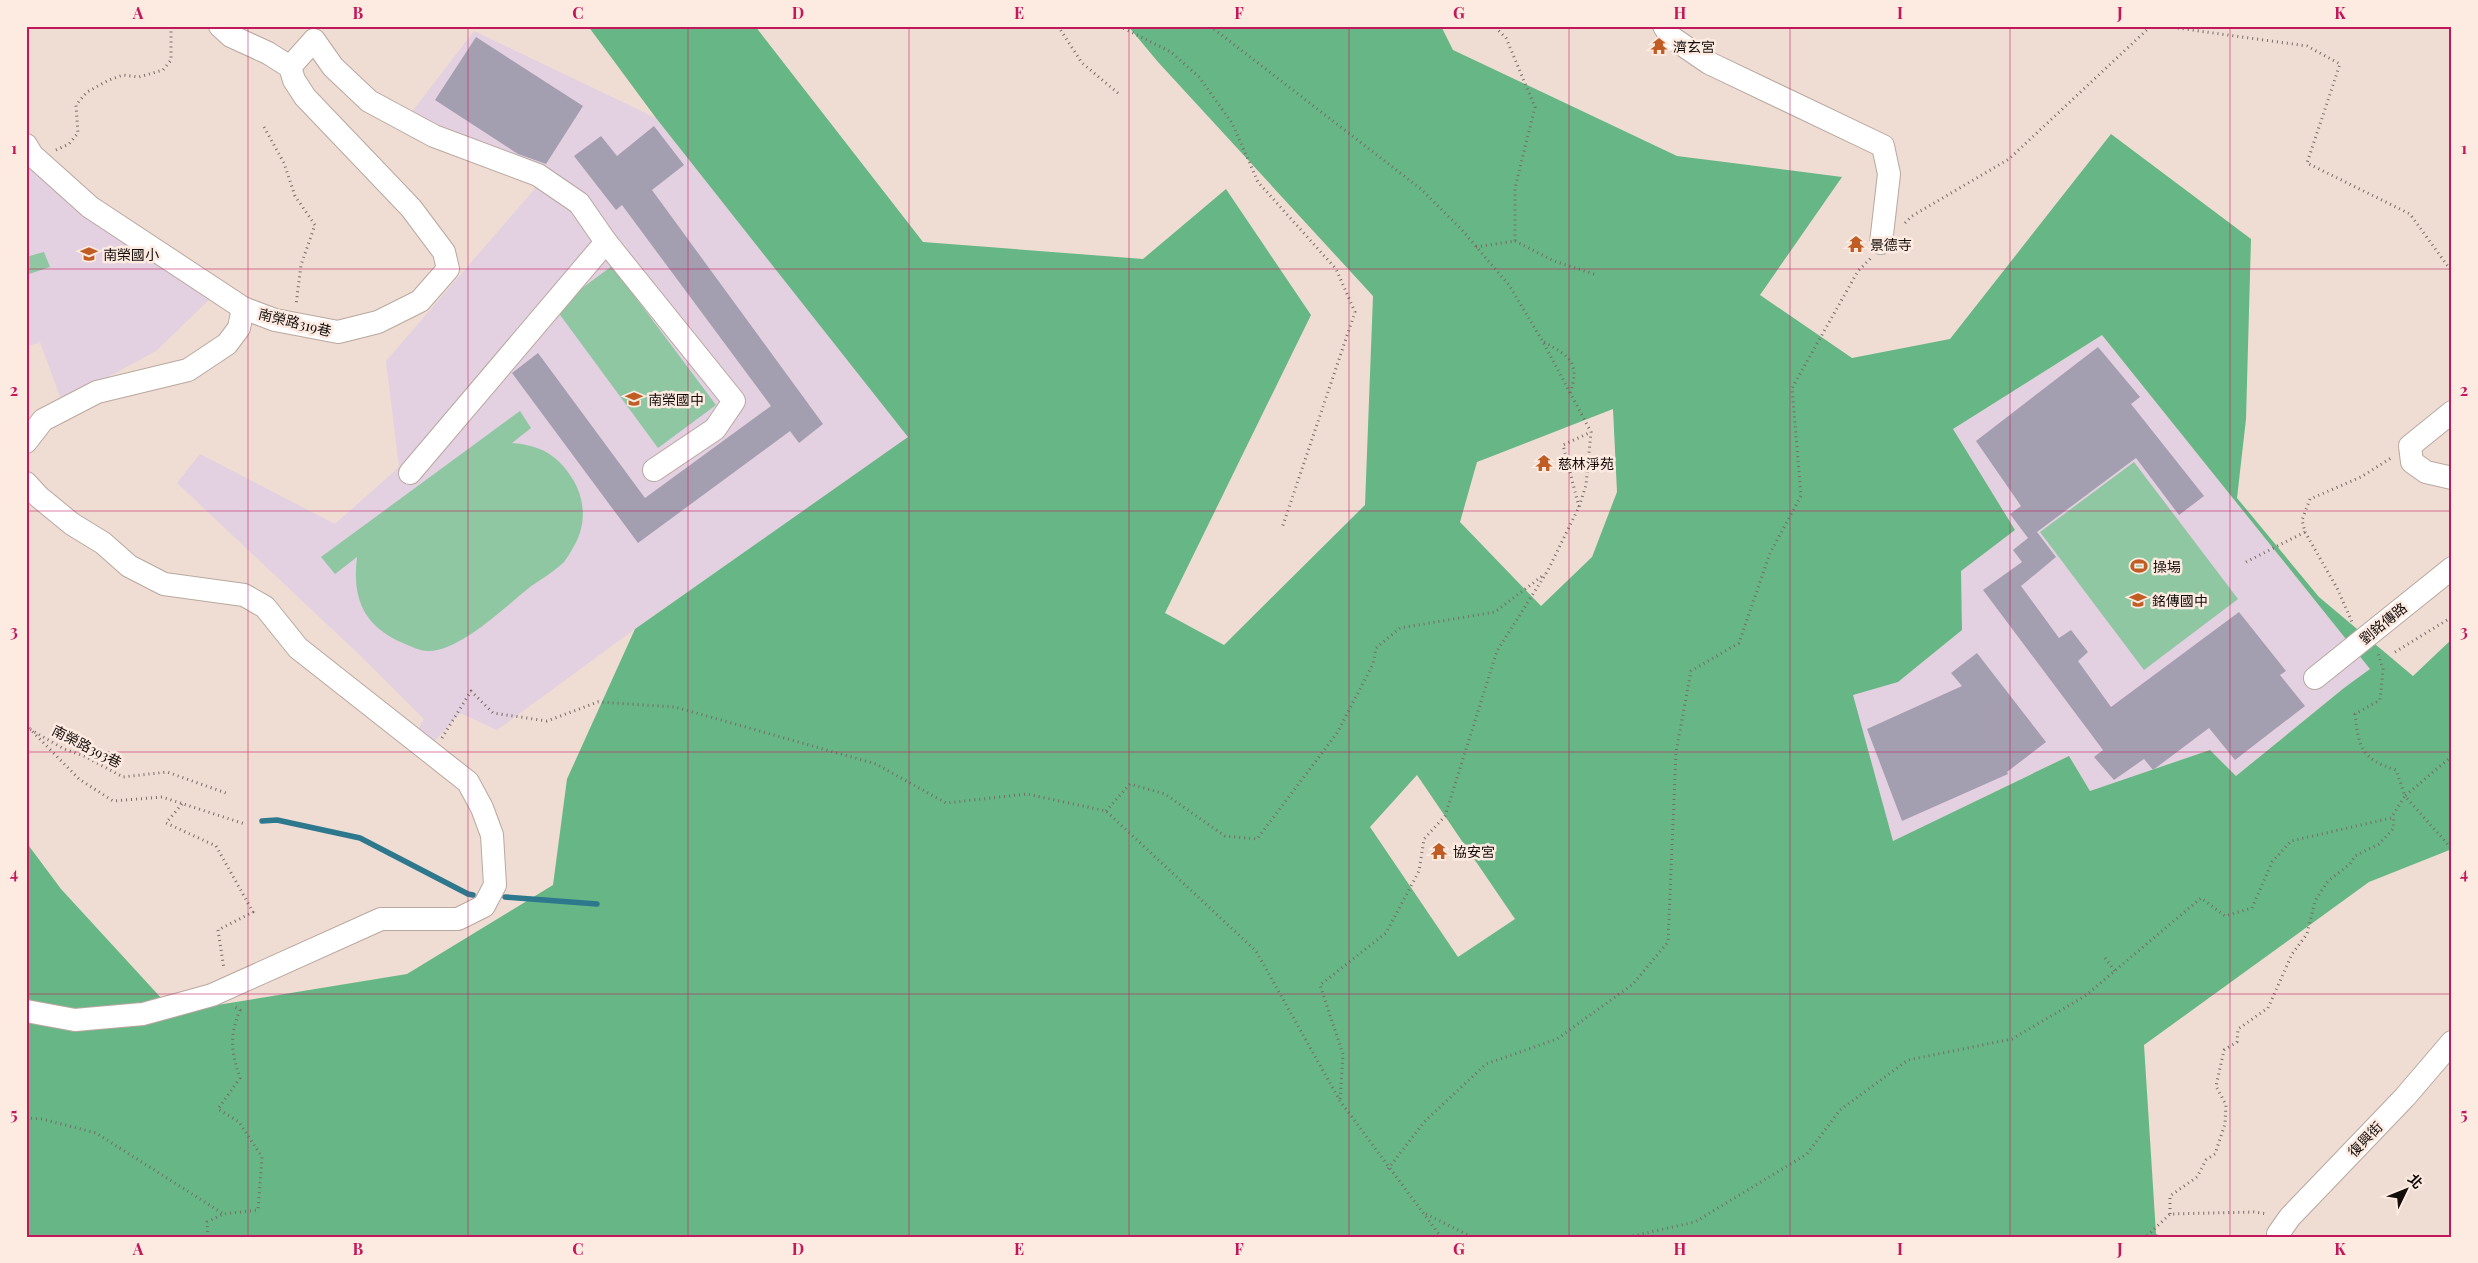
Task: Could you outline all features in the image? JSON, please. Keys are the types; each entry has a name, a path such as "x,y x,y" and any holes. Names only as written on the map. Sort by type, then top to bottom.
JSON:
{"street":[{"path":"220,26 230,36 268,53 290,67 320,33 333,67 369,101 434,136 538,175 578,203 606,242 734,401 715,429 654,470"},
{"path":"1664,26 1671,37 1709,63 1884,146 1889,174 1884,243"},
{"name":"南榮路319巷","path":"32,153 90,207 243,308 275,320 338,332 378,322 420,301 448,269 444,252 417,216 305,97 294,80 290,67"},
{"path":"410,473 606,242"},
{"path":"26,442 43,420 97,392 188,370 227,344 239,328 243,308"},
{"path":"2452,412 2410,446 2412,462 2426,472 2452,478"},
{"path":"26,483 39,497 72,524 103,543 129,566 164,584 244,596 265,607 298,648 468,782 482,808 492,835 495,885 484,906 458,919 381,919 212,995 143,1014 75,1020 26,1011"},
{"name":"劉銘傳路","path":"2314,678 2367,646 2452,568"},
{"name":"復興街","path":"2284,1226 2405,1097 2452,1042"}],"path":[{"path":"32,153 69,144 78,133 76,105 87,92 123,74 139,77 163,70 171,60 171,26"},
{"path":"1058,26 1082,64 1119,94"},
{"path":"1119,26 1172,52 1199,77 1232,123 1258,182 1336,269 1355,312 1282,528"},
{"path":"1210,26 1228,37 1421,189 1476,247 1509,285 1543,342 1591,432 1586,485 1579,507 1547,572 1497,651 1445,816 1424,839 1419,871 1386,933 1320,985 1343,1054 1340,1101"},
{"path":"1388,1169 1424,1122 1486,1064 1557,1039 1633,984 1668,942 1676,752 1691,671 1739,643 1770,553 1801,496 1792,388 1858,271 1912,216 2009,159 2151,26"},
{"path":"2164,26 2307,46 2340,64 2307,163 2410,214 2452,272"},
{"path":"1496,27 1506,38 1534,107 1516,188 1515,240"},
{"path":"264,127 284,163 295,196 315,225 301,265 293,323"},
{"path":"1476,247 1515,240 1554,261 1597,275"},
{"path":"1543,342 1559,351 1574,363 1576,376 1570,395"},
{"path":"1579,507 1563,445 1591,432"},
{"path":"2410,446 2361,477 2310,499 2302,520 2305,532 2350,615 2367,646 2383,669 2380,700 2355,714 2358,743 2374,764 2396,770 2405,796 2452,849"},
{"path":"2246,562 2305,532"},
{"path":"1106,811 1130,784 1166,794 1225,836 1257,839 1337,733 1373,664 1376,648 1400,628 1495,612 1547,572"},
{"path":"2395,652 2452,617"},
{"path":"432,753 471,691 493,713 547,720 598,702 675,707 876,764 946,802 1027,794 1106,811 1256,952 1340,1101 1388,1169 1441,1237"},
{"path":"28,728 79,779 113,801 162,797 245,824"},
{"name":"南榮路393巷","path":"28,728 64,749 84,756 123,777 167,772 226,793"},
{"path":"1628,1237 1695,1222 1807,1154 1840,1110 1908,1060 2012,1039 2084,996 2202,898 2224,916 2252,908 2272,862 2291,841 2391,818 2405,796 2452,756"},
{"path":"182,804 166,823 216,846 253,912 218,930 226,982 238,982"},
{"path":"2170,1214 2170,1196 2196,1177 2206,1160 2215,1154 2225,1124 2226,1105 2216,1086 2224,1050 2237,1042 2238,1029 2268,1008 2292,954 2307,934 2315,901 2328,881 2350,864 2355,856 2379,844 2393,829 2395,812"},
{"path":"2105,958 2115,971"},
{"path":"208,1237 207,1222 223,1214 258,1210 262,1157 240,1122 218,1109 240,1078 232,1051 232,1030 240,1010 212,995"},
{"path":"26,1118 42,1119 96,1132 223,1214"},
{"path":"2142,1237 2170,1214 2254,1212 2284,1226"},
{"path":"1424,1213 1472,1237"}],"shaded area":[{"name":"南榮國中","path":"474,31 656,118 909,437 635,629 497,730 460,713 434,742 418,730 424,719 366,661 177,483 200,454 335,524 399,467 386,361 538,185 489,146 411,113"},
{"name":"南榮國小","path":"26,156 215,294 156,351 62,402 40,342 26,347"},
{"name":"銘傳國中","path":"2102,335 2371,670 2344,688 2236,776 2210,750 2090,791 2069,756 1893,841 1852,695 1898,682 1962,630 1961,571 2015,530 1953,429"}],"green space":[{"path":"588,26 755,26 923,242 1143,259 1226,189 1311,315 1165,613 1224,645 1365,505 1373,296 1158,62 1128,26 1441,26 1453,50 1677,156 1842,177 1760,295 1852,358 1950,339 2111,134 2251,239 2246,419 2237,498 2319,597 2413,676 2452,639 2452,849 2369,882 2144,1045 2156,1234 2164,1237 26,1237 26,842 61,889 174,1012 407,974 553,885 567,779 635,629 908,437 656,118","holes":["2102,335 2370,669 2236,776 2210,750 2090,791 2069,756 1893,841 1853,695 1898,682 1962,630 1961,571 2015,530 1953,429","1613,409 1617,492 1592,557 1541,606 1460,522 1477,462","1417,775 1515,919 1458,957 1370,827"]},
{"path":"44,252 50,267 26,275 26,257"},
{"path":"612,266 716,405 658,448 555,308"},
{"path":"520,411 531,428 512,443 531,446 554,457 572,478 580,494 583,520 578,538 571,552 556,569 530,587 482,626 454,644 440,649 425,651 389,636 378,628 363,609 356,585 357,557 335,574 321,557"},
{"name":"操場","path":"2134,462 2238,599 2144,670 2040,532"}],"building":[{"path":"476,37 583,106 546,164 518,154 435,100"},
{"path":"654,126 684,165 652,190 823,424 799,443 790,431 638,543 512,373 538,353 645,498 771,406 622,205 616,210 574,156 601,136 617,156"},
{"path":"2098,347 2140,397 2131,404 2204,496 2179,515 2136,458 2037,532 2056,557 2021,586 2059,638 2071,630 2088,652 2078,661 2111,707 2239,612 2286,671 2280,675 2305,706 2235,760 2209,728 2153,770 2144,759 2114,780 2094,757 2103,750 1983,590 2022,562 2013,550 2028,538 2010,514 2021,506 1976,441"},
{"path":"1977,653 2046,742 2007,772 2008,774 1902,821 1867,729 1962,686 1951,673"}],"waterway":[{"path":"262,821 277,820 360,838 473,895"},
{"path":"505,897 597,904"}],"place":[{"name":"濟玄宮","path":"1659,46"},
{"name":"景德寺","path":"1856,244"},
{"name":"南榮國小","path":"89,254"},
{"name":"南榮國中","path":"634,399"},
{"name":"慈林淨苑","path":"1544,463"},
{"name":"操場","path":"2139,566"},
{"name":"銘傳國中","path":"2138,600"},
{"name":"協安宮","path":"1439,851"}]}
